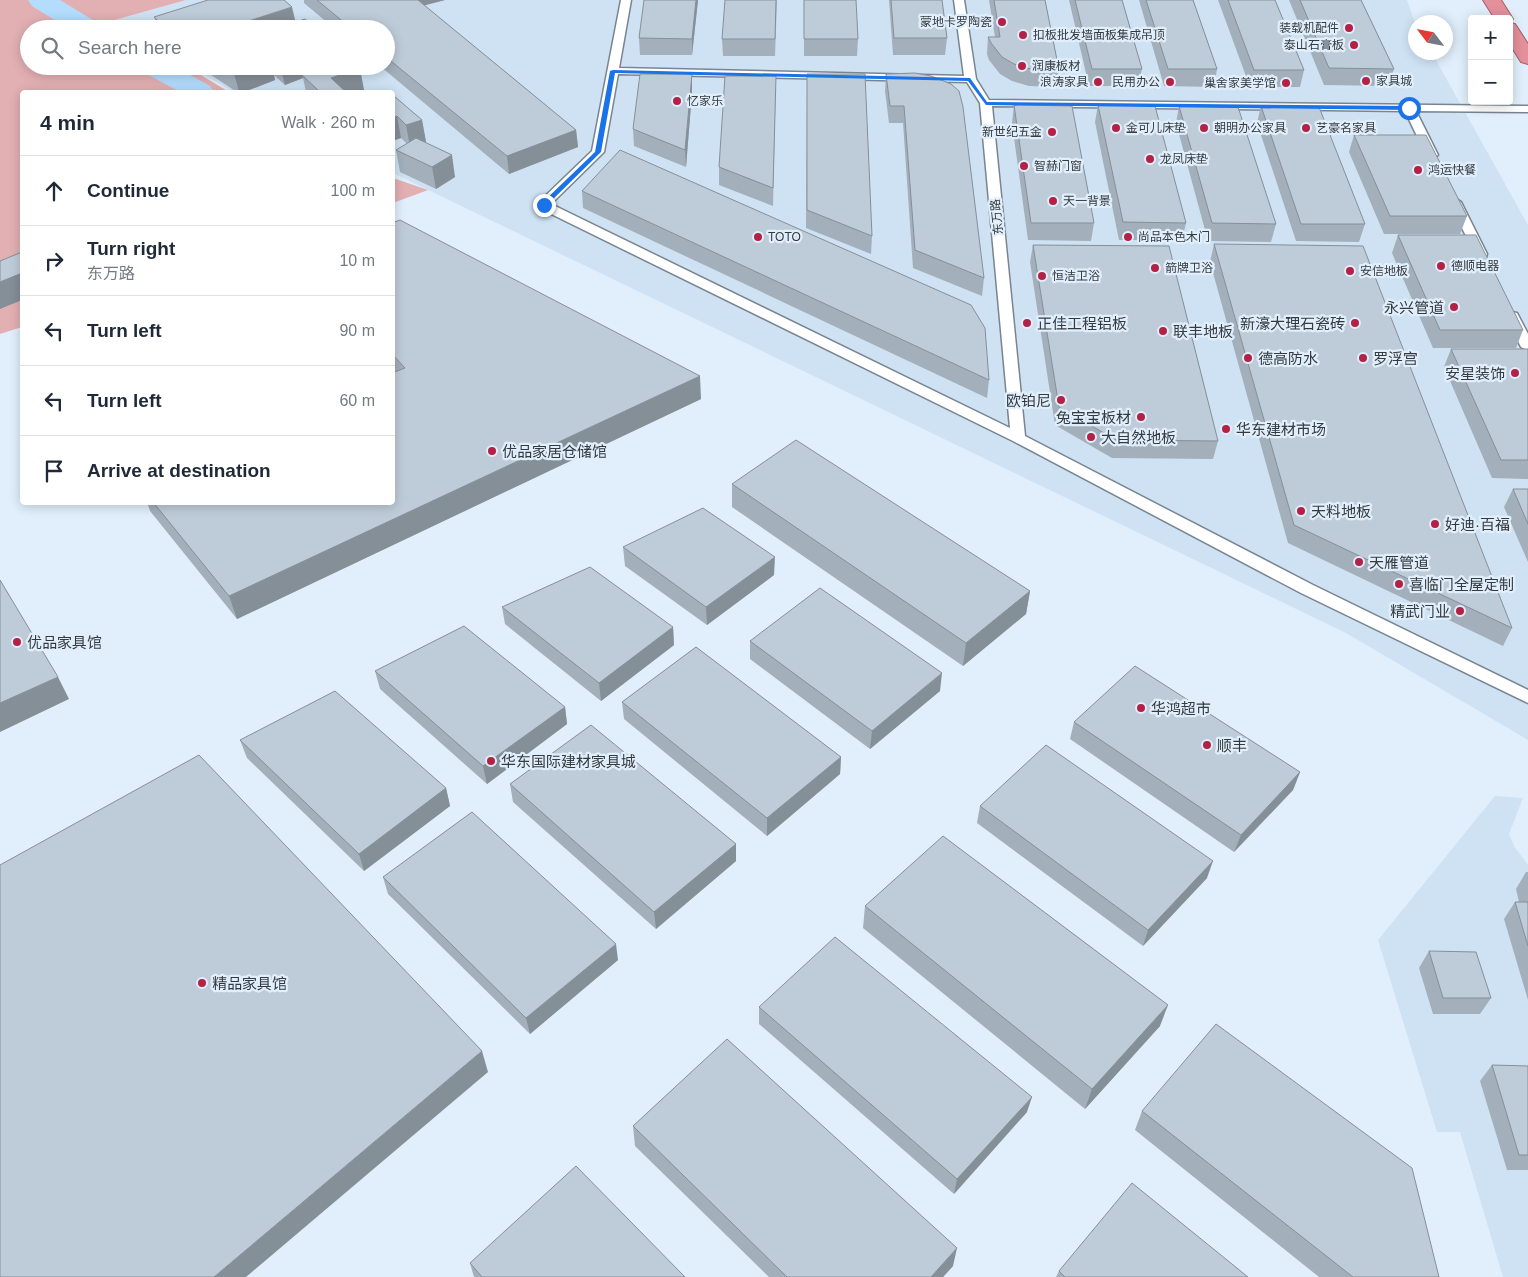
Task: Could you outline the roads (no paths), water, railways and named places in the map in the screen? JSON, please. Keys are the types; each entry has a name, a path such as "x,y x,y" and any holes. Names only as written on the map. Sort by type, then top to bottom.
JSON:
{"highway":[{"path":"1492,0 1501,15"},
{"path":"1513,34 1528,58"}],"lane":[{"path":"626,0 598,152 544,205 1018,438 1307,589 1528,697"},
{"name":"东万路","path":"959,0 970,79 986,103 1018,438"},
{"path":"613,71 970,79"},
{"path":"986,103 1528,109"},
{"path":"1409,108 1440,170"},
{"path":"1448,188 1488,268"},
{"path":"1506,303 1528,348"}],"waterway":[{"path":"41,0 73,20"},
{"path":"169,75 196,90"}],"place":[{"name":"蒙地卡罗陶瓷","path":"1002,22"},
{"name":"装载机配件","path":"1349,28"},
{"name":"扣板批发墙面板集成吊顶","path":"1023,35"},
{"name":"泰山石膏板","path":"1354,45"},
{"name":"润康板材","path":"1022,66"},
{"name":"家具城","path":"1366,81"},
{"name":"浪涛家具","path":"1098,82"},
{"name":"民用办公","path":"1170,82"},
{"name":"巢舍家美学馆","path":"1286,83"},
{"name":"忆家乐","path":"677,101"},
{"name":"金可儿床垫","path":"1116,128"},
{"name":"朝明办公家具","path":"1204,128"},
{"name":"艺豪名家具","path":"1306,128"},
{"name":"新世纪五金","path":"1052,132"},
{"name":"龙凤床垫","path":"1150,159"},
{"name":"智赫门窗","path":"1024,166"},
{"name":"鸿运快餐","path":"1418,170"},
{"name":"天一背景","path":"1053,201"},
{"name":"TOTO","path":"758,237"},
{"name":"尚品本色木门","path":"1128,237"},
{"name":"德顺电器","path":"1441,266"},
{"name":"箭牌卫浴","path":"1155,268"},
{"name":"安信地板","path":"1350,271"},
{"name":"恒洁卫浴","path":"1042,276"},
{"name":"永兴管道","path":"1454,307"},
{"name":"正佳工程铝板","path":"1027,323"},
{"name":"新濠大理石瓷砖","path":"1355,323"},
{"name":"联丰地板","path":"1163,331"},
{"name":"德高防水","path":"1248,358"},
{"name":"罗浮宫","path":"1363,358"},
{"name":"安星装饰","path":"1515,373"},
{"name":"欧铂尼","path":"1061,400"},
{"name":"兔宝宝板材","path":"1141,417"},
{"name":"华东建材市场","path":"1226,429"},
{"name":"大自然地板","path":"1091,437"},
{"name":"优品家居仓储馆","path":"492,451"},
{"name":"天料地板","path":"1301,511"},
{"name":"好迪·百福","path":"1435,524"},
{"name":"天雁管道","path":"1359,562"},
{"name":"喜临门全屋定制","path":"1399,584"},
{"name":"精武门业","path":"1460,611"},
{"name":"优品家具馆","path":"17,642"},
{"name":"华鸿超市","path":"1141,708"},
{"name":"顺丰","path":"1207,745"},
{"name":"华东国际建材家具城","path":"491,761"},
{"name":"精品家具馆","path":"202,983"}]}
